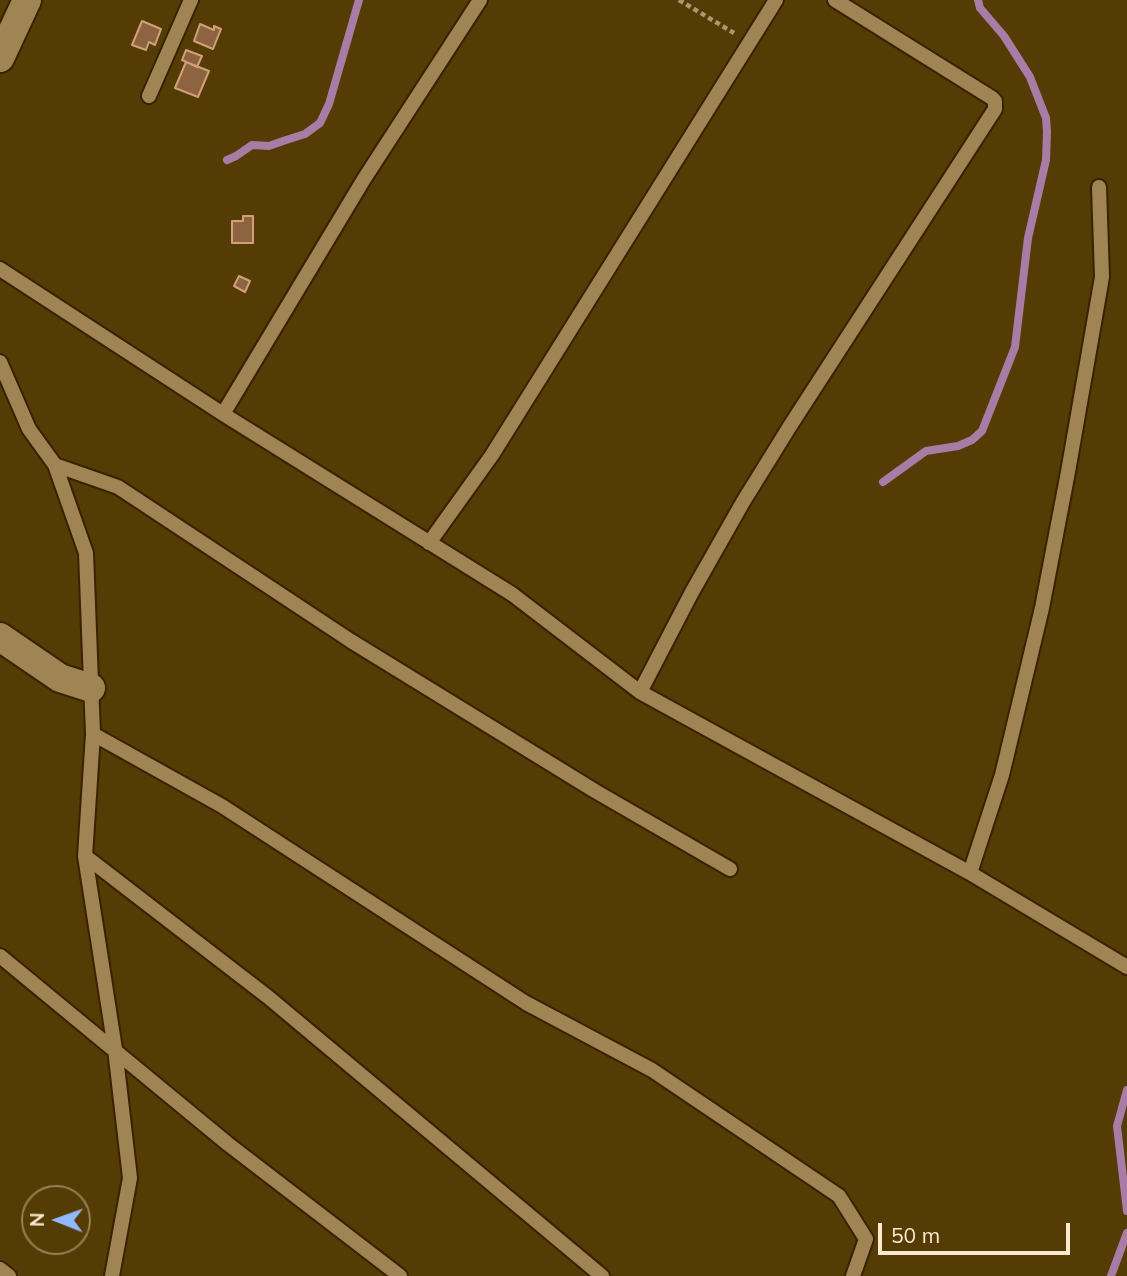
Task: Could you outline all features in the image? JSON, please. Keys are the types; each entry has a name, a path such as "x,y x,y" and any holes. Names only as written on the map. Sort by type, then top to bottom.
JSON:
{"street":[{"path":"0,58 27,0"},
{"path":"0,637 60,678 91,688"}],"lane":[{"path":"149,96 191,0"},
{"path":"223,414 364,179 480,0"},
{"path":"429,544 492,455 776,0"},
{"path":"640,692 692,592 763,470 995,109 995,101 992,98 835,0"},
{"path":"970,873 1006,762 1042,608 1068,472 1102,278 1098,187"},
{"path":"0,269 223,414 512,594 640,692 970,873 1127,967"},
{"path":"0,362 29,429 55,466 86,553 93,734 85,856 115,1049 130,1178 111,1276"},
{"path":"55,466 118,487 351,641 730,869"},
{"path":"93,734 222,806 526,1003 652,1070 839,1196 866,1238 853,1276"},
{"path":"85,856 268,997 602,1276"},
{"path":"0,956 228,1144 400,1276"},
{"path":"0,1269 9,1276"}],"path":[{"path":"679,0 750,42"}],"building":[{"path":"142,21 161,29 155,45 149,42 146,50 132,45"},
{"path":"200,24 214,30 214,26 221,29 213,49 194,41"},
{"path":"186,50 202,56 197,67 182,60"},
{"path":"186,62 209,71 198,97 175,88"},
{"path":"243,216 253,216 253,243 232,243 232,221 243,221"},
{"path":"239,276 250,281 245,292 234,286"}],"waterway":[{"path":"227,160 252,145 269,146 305,134 320,123 329,104 359,0"},
{"path":"883,482 926,451 958,446 972,440 982,431 1015,347 1028,238 1046,160 1046,118 1030,77 1004,36 980,8 978,0"},
{"path":"1127,1090 1117,1126 1127,1211"},
{"path":"1111,1276 1127,1233"}]}
